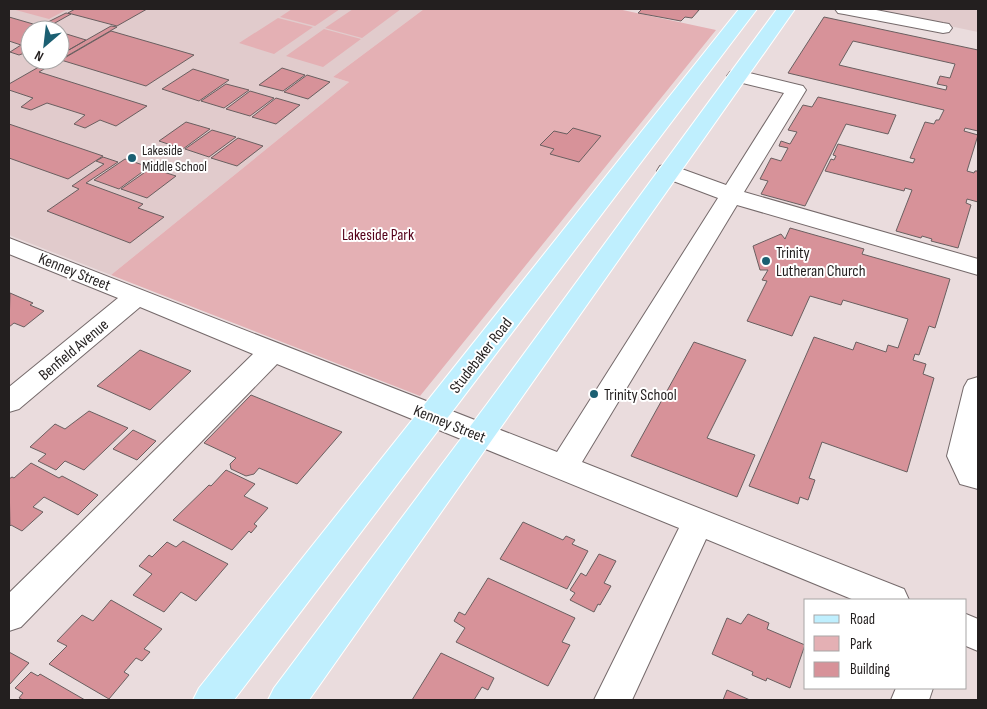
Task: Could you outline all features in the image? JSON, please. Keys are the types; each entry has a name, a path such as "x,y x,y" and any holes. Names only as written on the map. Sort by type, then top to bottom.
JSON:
{"main road":[{"name":"Studebaker Road","path":"212,700 748,9"},
{"path":"287,700 786,9"}],"street":[{"path":"844,9 942,28"},
{"path":"563,468 796,90 737,76"},
{"path":"668,171 732,196 978,267"},
{"name":"Kenney Street","path":"9,245 890,599"},
{"name":"Benfield Avenue","path":"9,402 137,296"},
{"path":"9,616 273,351"},
{"path":"978,387 962,456 971,475 978,477"},
{"path":"613,700 698,522"}],"shaded area":[{"name":"Lakeside Middle School","path":"9,9 424,9 333,77 349,82 111,275 9,235"},
{"path":"868,9 978,9 978,32"}],"green space":[{"path":"12,9 68,9 49,19"},
{"path":"292,9 340,9 315,26 280,17"},
{"path":"353,9 401,9 362,38 325,28"},
{"name":"Lakeside Park","path":"424,9 618,9 716,30 420,396 111,275 349,82 333,77"},
{"path":"278,18 313,27 274,54 239,43"},
{"path":"324,29 361,39 323,67 286,56"}],"building":[{"path":"75,9 147,9 117,26 68,13"},
{"path":"642,9 699,10 692,18 685,17 681,21 638,13"},
{"path":"66,13 71,14 60,20 52,20"},
{"path":"9,17 20,20 20,45 9,41"},
{"path":"824,17 978,50 978,131 965,128 964,131 978,135 967,171 974,173 978,171 978,202 967,199 966,203 971,205 958,248 931,241 932,239 922,236 921,238 896,231 912,190 905,188 904,191 825,171 831,159 834,160 836,156 833,155 838,144 913,163 915,159 910,158 925,122 934,124 936,120 939,120 944,110 788,73","holes":["853,41 955,64 950,78 940,76 937,84 947,86 946,90 839,65"]},
{"path":"111,26 117,27 70,54 70,49"},
{"path":"111,31 194,55 146,86 70,63 70,55"},
{"path":"70,35 86,40 70,49"},
{"path":"20,46 20,55 10,52"},
{"path":"282,68 305,75 283,91 259,85"},
{"path":"193,69 229,80 199,101 162,89"},
{"path":"34,70 42,70 39,72 147,106 116,126 100,120 85,128 74,124 85,115 47,103 31,110 21,107 33,98 9,90 9,84"},
{"path":"307,75 330,82 308,99 284,92"},
{"path":"226,84 249,90 224,108 201,101"},
{"path":"250,91 274,98 250,116 226,109"},
{"path":"818,97 896,115 888,134 846,124 805,206 761,194 768,181 760,179 771,158 781,161 788,148 779,146 781,141 790,144 797,132 788,130 803,105 812,107"},
{"path":"276,98 300,105 276,124 252,117"},
{"path":"186,122 210,129 183,149 159,141"},
{"path":"9,124 103,156 68,179 9,158"},
{"path":"573,128 601,136 579,162 550,154 554,149 540,145 554,131 567,134"},
{"path":"212,130 236,137 209,157 185,149"},
{"path":"238,138 263,146 237,166 211,158"},
{"path":"103,157 118,162 86,183 143,204 138,208 164,217 130,243 47,211 79,189 72,186 104,164 96,161"},
{"path":"125,159 149,167 119,189 94,180"},
{"path":"151,168 176,176 147,198 121,189"},
{"path":"790,228 864,249 862,254 950,279 935,328 929,326 919,355 915,354 913,360 926,364 923,374 934,378 907,472 822,442 809,478 815,480 808,500 800,497 798,504 749,486 814,337 853,350 856,342 886,352 888,345 898,348 908,319 843,300 841,305 810,296 792,336 747,321 767,281 762,280 768,270 760,270 753,246 781,234 785,239"},
{"path":"10,293 33,303 30,305 44,311 24,327 14,323 9,327"},
{"path":"694,342 746,360 707,438 755,455 737,497 631,456"},
{"path":"140,350 191,371 150,410 97,386"},
{"path":"251,395 342,432 297,484 259,468 254,474 246,476 231,469 230,464 236,458 204,443"},
{"path":"89,411 128,428 84,470 65,461 56,470 38,461 46,454 30,447 55,424 65,429"},
{"path":"133,430 156,441 137,460 113,449"},
{"path":"31,463 59,478 62,476 98,495 78,515 44,497 33,507 43,512 22,531 10,526 9,479 14,478"},
{"path":"226,470 255,484 244,496 268,508 254,524 257,526 251,533 249,531 232,550 173,520"},
{"path":"523,522 563,540 566,536 575,540 572,544 588,551 567,589 500,559"},
{"path":"183,541 228,564 196,601 181,592 164,612 133,595 152,574 139,566 149,555 152,557 167,542 176,547"},
{"path":"599,554 616,561 604,583 611,586 594,612 570,600 575,593 570,590 581,573 586,576"},
{"path":"488,578 575,618 562,642 570,645 548,686 456,642 465,628 454,621 459,612 465,615"},
{"path":"111,600 162,629 144,649 150,652 142,661 136,658 124,672 129,675 109,699 49,664 67,646 57,641 82,615 93,621"},
{"path":"748,614 769,623 767,629 804,645 790,688 767,678 766,681 752,675 753,672 712,654 727,618 741,624"},
{"path":"9,652 29,663 9,685"},
{"path":"441,653 494,678 488,690 482,687 474,700 412,700"},
{"path":"31,672 38,676 40,674 85,700 23,700 19,698 23,693 15,688"},
{"path":"727,690 750,700 723,700"}],"place":[{"name":"Lakeside Middle School","path":"132,158"},
{"name":"Trinity Lutheran Church","path":"766,261"},
{"name":"Trinity School","path":"594,394"}]}
